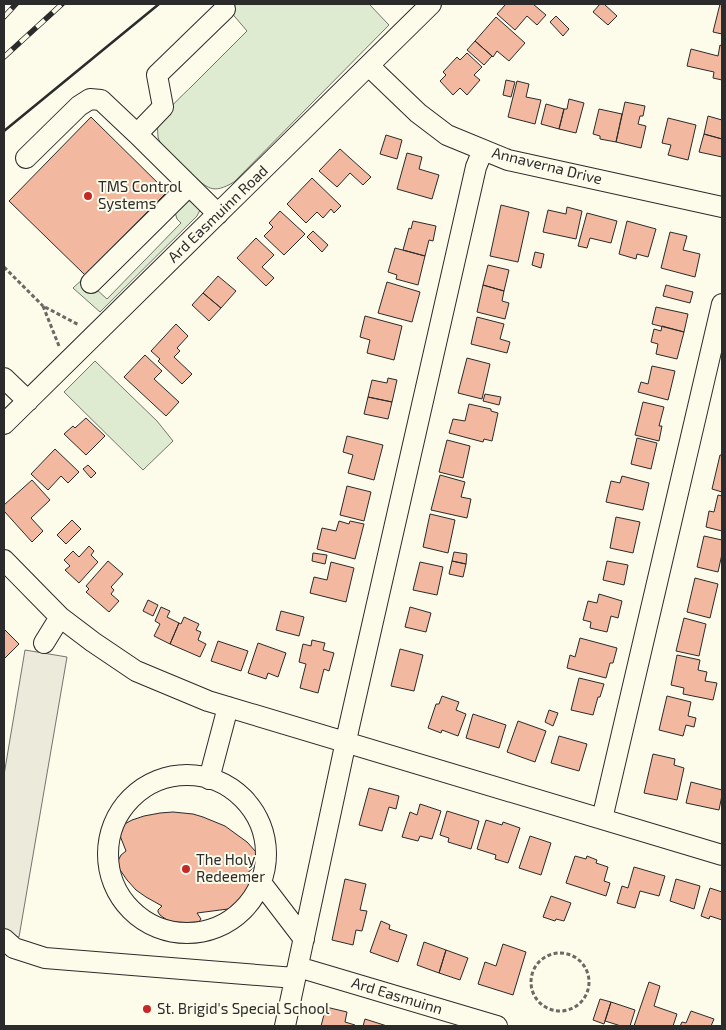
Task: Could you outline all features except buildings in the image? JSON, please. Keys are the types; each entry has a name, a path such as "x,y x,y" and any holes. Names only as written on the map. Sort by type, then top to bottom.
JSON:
{"street":[{"name":"Ard Easmuinn Road","path":"4,424 432,4"},
{"path":"137,134 163,107 157,75 225,9"},
{"name":"Annaverna Drive","path":"369,66 418,114 447,134 508,160 722,207"},
{"path":"26,158 79,106 90,99 101,100 218,214"},
{"path":"285,1026 346,742 476,166 484,150"},
{"path":"91,283 189,186"},
{"path":"602,819 722,304"},
{"path":"4,378 28,401"},
{"path":"4,560 60,617 93,642 136,671 208,701 722,855"},
{"path":"44,643 60,617"},
{"path":"209,779 228,707"},
{"path":"177,776 209,779 225,786 242,798 263,826 267,841 268,858 262,884 249,904 234,918 221,926 211,930 192,933 180,933 162,929 142,919 127,906 116,888 107,857 108,840 115,818 126,801 145,784 177,776"},
{"path":"262,884 304,938"},
{"name":"Ard Easmuinn","path":"4,939 14,948 45,958 297,972 496,1026"}],"path":[{"path":"4,267 43,306 96,334"},
{"path":"43,306 66,363"},
{"path":"560,953 569,954 576,958 587,971 589,988 586,996 575,1008 558,1012 550,1010 536,1001 532,994 530,977 533,969 544,957 560,953"}],"green space":[{"path":"224,4 369,4 389,25 234,182 215,189 202,183 167,152 158,137 158,126 173,104 247,31"},
{"path":"191,198 200,210 197,216 100,312 73,288 84,278 107,299 181,223 177,219 175,212"},
{"path":"95,361 157,421 173,441 143,470 64,392"}],"shaded area":[{"path":"25,650 67,657 19,937 4,934 4,775"}],"railway":[{"path":"4,17 16,4"},
{"path":"4,57 62,4"}],"wall":[{"path":"4,131 159,4"}],"place":[{"name":"TMS Control Systems","path":"88,196"},
{"name":"The Holy Redeemer","path":"186,869"},
{"name":"St. Brigid's Special School","path":"147,1009"}]}
